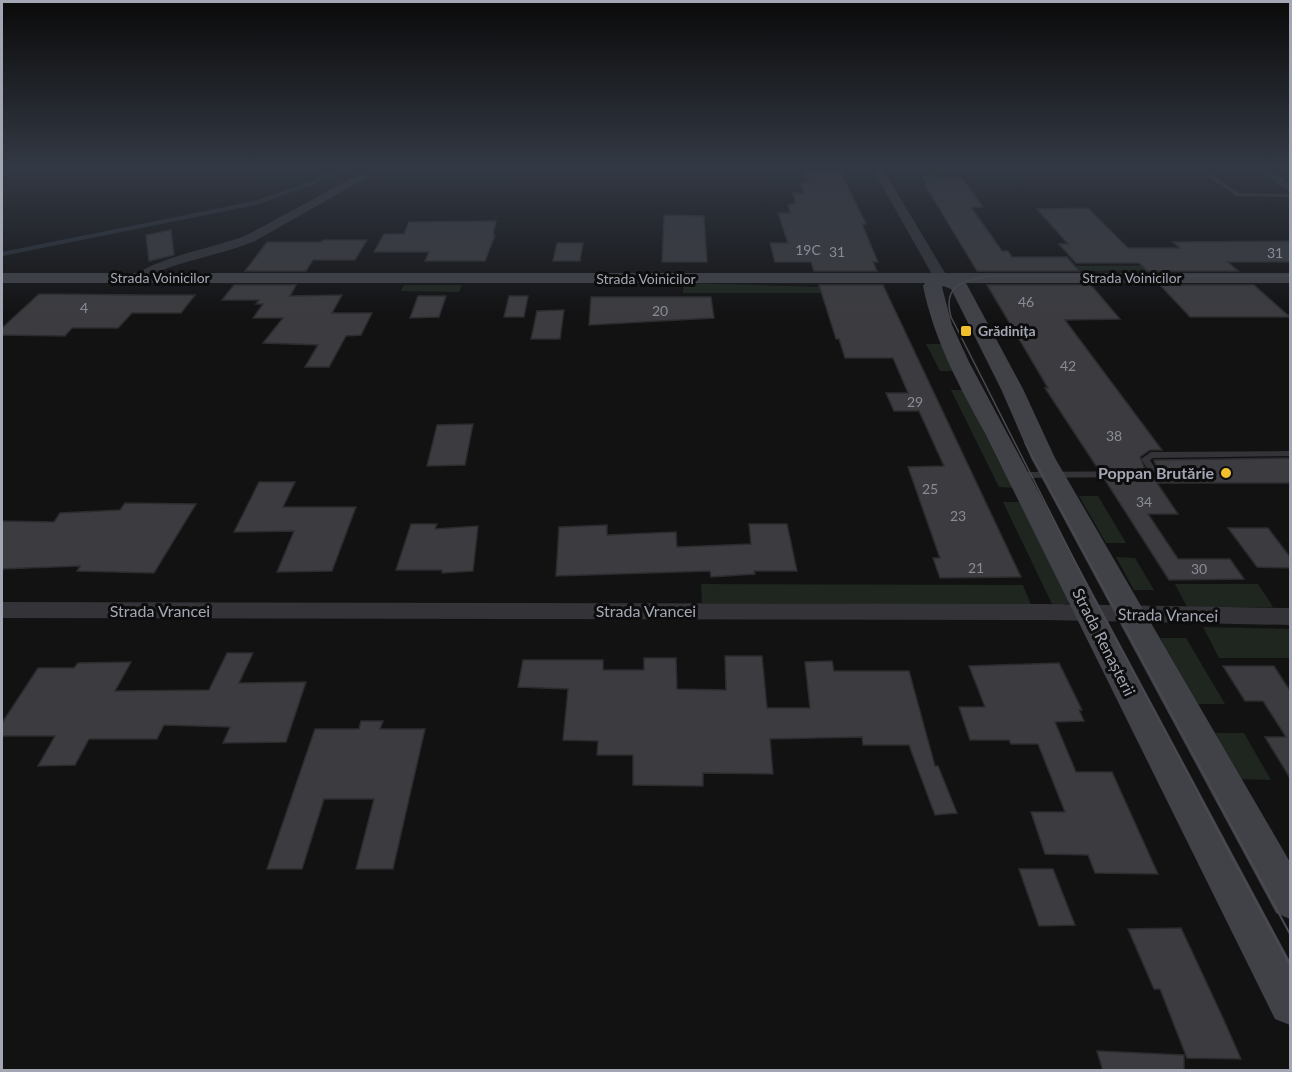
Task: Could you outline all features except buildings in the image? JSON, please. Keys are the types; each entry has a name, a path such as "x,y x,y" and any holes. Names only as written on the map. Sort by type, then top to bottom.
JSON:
{"street":[{"path":"140,278 159,267 229,247 251,238 291,216"},
{"path":"905,216 941,278 958,285 1012,389 1043,458 1290,899"},
{"name":"Strada Voinicilor","path":"2,278 1290,278"},
{"name":"Strada Renașterii","path":"941,278 932,286 935,308 969,385 998,433 1088,613 1290,1004"},
{"path":"971,311 971,299 975,292 1000,278"},
{"path":"892,279 916,288 935,308"},
{"name":"Strada Vrancei","path":"2,610 1088,613 1290,617"}],"lane":[{"path":"1018,475 1149,474 1152,470 1145,459 1151,455 1290,454"}],"shaded area":[{"path":"1205,265 1210,270 1073,271 1069,266"},
{"path":"684,283 856,288 860,293 683,293"},
{"path":"404,285 462,285 459,292 401,291"},
{"path":"926,344 943,344 957,371 940,371"},
{"path":"951,390 968,390 1015,488 999,487"},
{"path":"1079,496 1098,496 1126,543 1106,543"},
{"path":"1003,502 1021,502 1072,603 1053,606"},
{"path":"1116,557 1135,558 1154,590 1134,590"},
{"path":"701,584 1023,585 1031,605 702,603"},
{"path":"1175,584 1258,584 1273,607 1187,607"},
{"path":"1203,627 1290,629 1290,658 1219,658"},
{"path":"1160,638 1186,638 1225,704 1198,704"},
{"path":"1215,733 1244,733 1271,780 1240,779"}],"waterway":[{"path":"2,254 190,216"}],"tram line":[{"path":"1202,800 1090,591 951,317 949,298 957,286 989,276 1290,276"},
{"path":"1025,443 1218,800"},
{"path":"1201,799 1290,965"},
{"path":"1217,799 1290,934"}],"place":[{"name":"Grădinița","path":"966,331"},
{"name":"Poppan Brutărie","path":"1226,473"}]}
